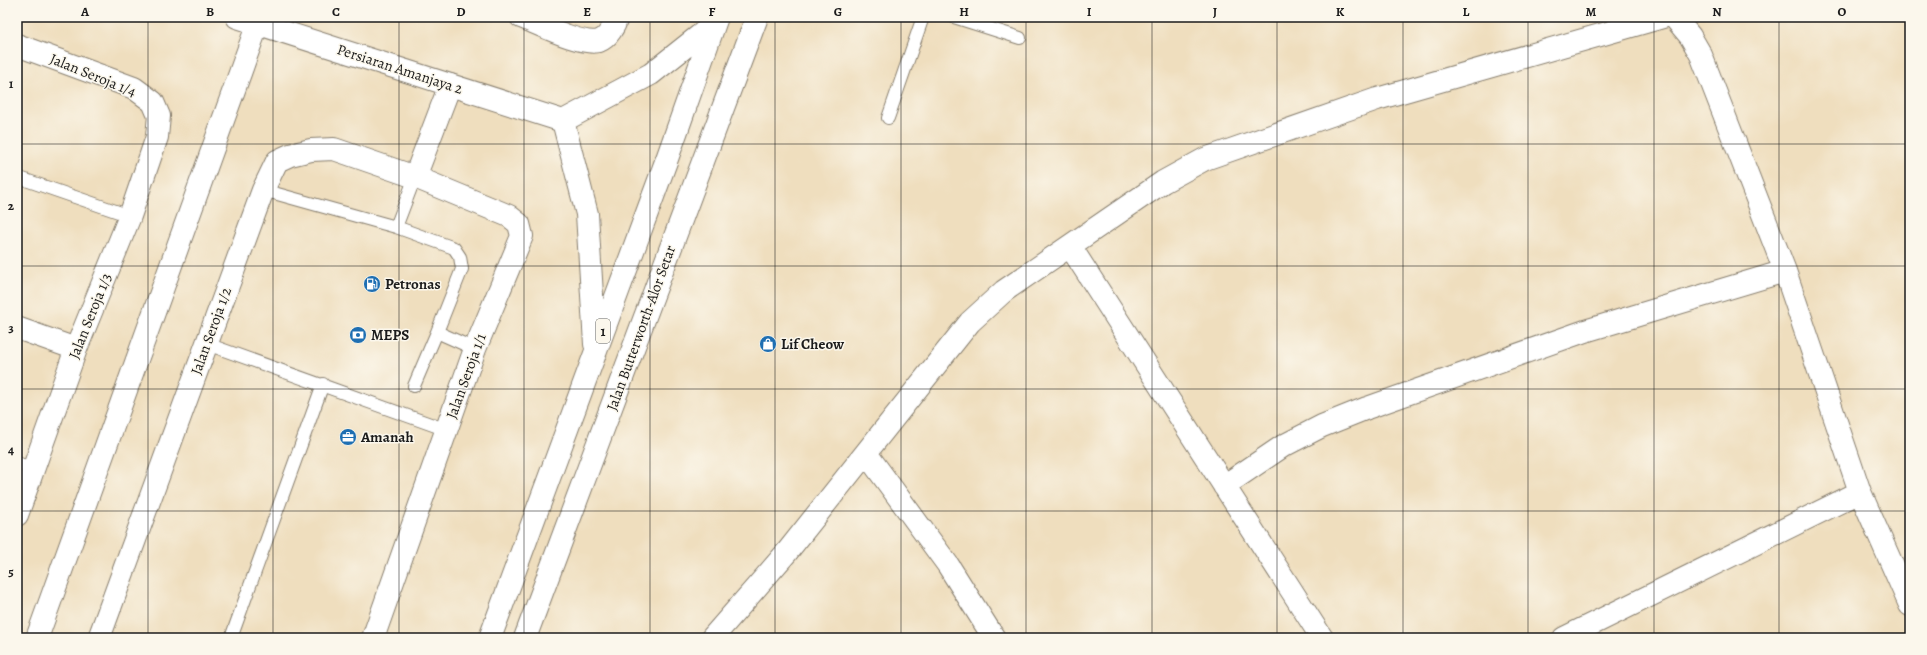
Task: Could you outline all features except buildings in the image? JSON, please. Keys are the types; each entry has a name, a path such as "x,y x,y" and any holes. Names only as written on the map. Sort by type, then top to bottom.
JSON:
{"street":[{"name":"Persiaran Amanjaya 2","path":"237,17 563,121"},
{"path":"521,17 586,42 601,40 615,26 617,17"},
{"name":"Jalan Butterworth-Alor Setar","path":"525,638 757,17"},
{"path":"712,638 787,552 970,322 1004,291 1163,182 1205,159 1377,98 1663,17"},
{"path":"1674,17 1690,36 1701,55 1785,271 1860,492 1910,605"},
{"path":"595,353 587,214 563,121 651,74 716,20"},
{"name":"1","path":"490,638 668,156 716,20"},
{"path":"37,638 258,23"},
{"name":"Jalan Seroja 1/4","path":"17,45 134,88 154,102 159,116"},
{"path":"415,177 450,85"},
{"name":"Jalan Seroja 1/3","path":"17,515 25,466 76,349 130,216 157,137 159,116"},
{"name":"Jalan Seroja 1/2","path":"99,638 262,190 276,161 290,155 311,150 334,149 415,177"},
{"name":"Jalan Seroja 1/1","path":"373,638 475,349 522,236 519,224 509,216 415,177"},
{"path":"1070,246 1322,638"},
{"path":"1224,486 1283,446 1322,426 1367,408 1585,331 1785,271"},
{"path":"17,328 76,349"},
{"path":"866,453 948,565 994,638"},
{"path":"1564,638 1860,492"}],"lane":[{"path":"888,118 923,17"},
{"path":"954,17 1020,38"},
{"path":"17,177 130,216"},
{"path":"396,227 415,177"},
{"path":"262,190 396,227 454,248 460,257 462,269 414,386"},
{"path":"437,332 475,349"},
{"path":"207,344 323,384 447,430"},
{"path":"231,638 323,384"}],"place":[{"name":"Petronas","path":"372,284"},
{"name":"MEPS","path":"358,335"},
{"name":"Lif Cheow","path":"768,344"},
{"name":"Amanah","path":"348,437"}]}
